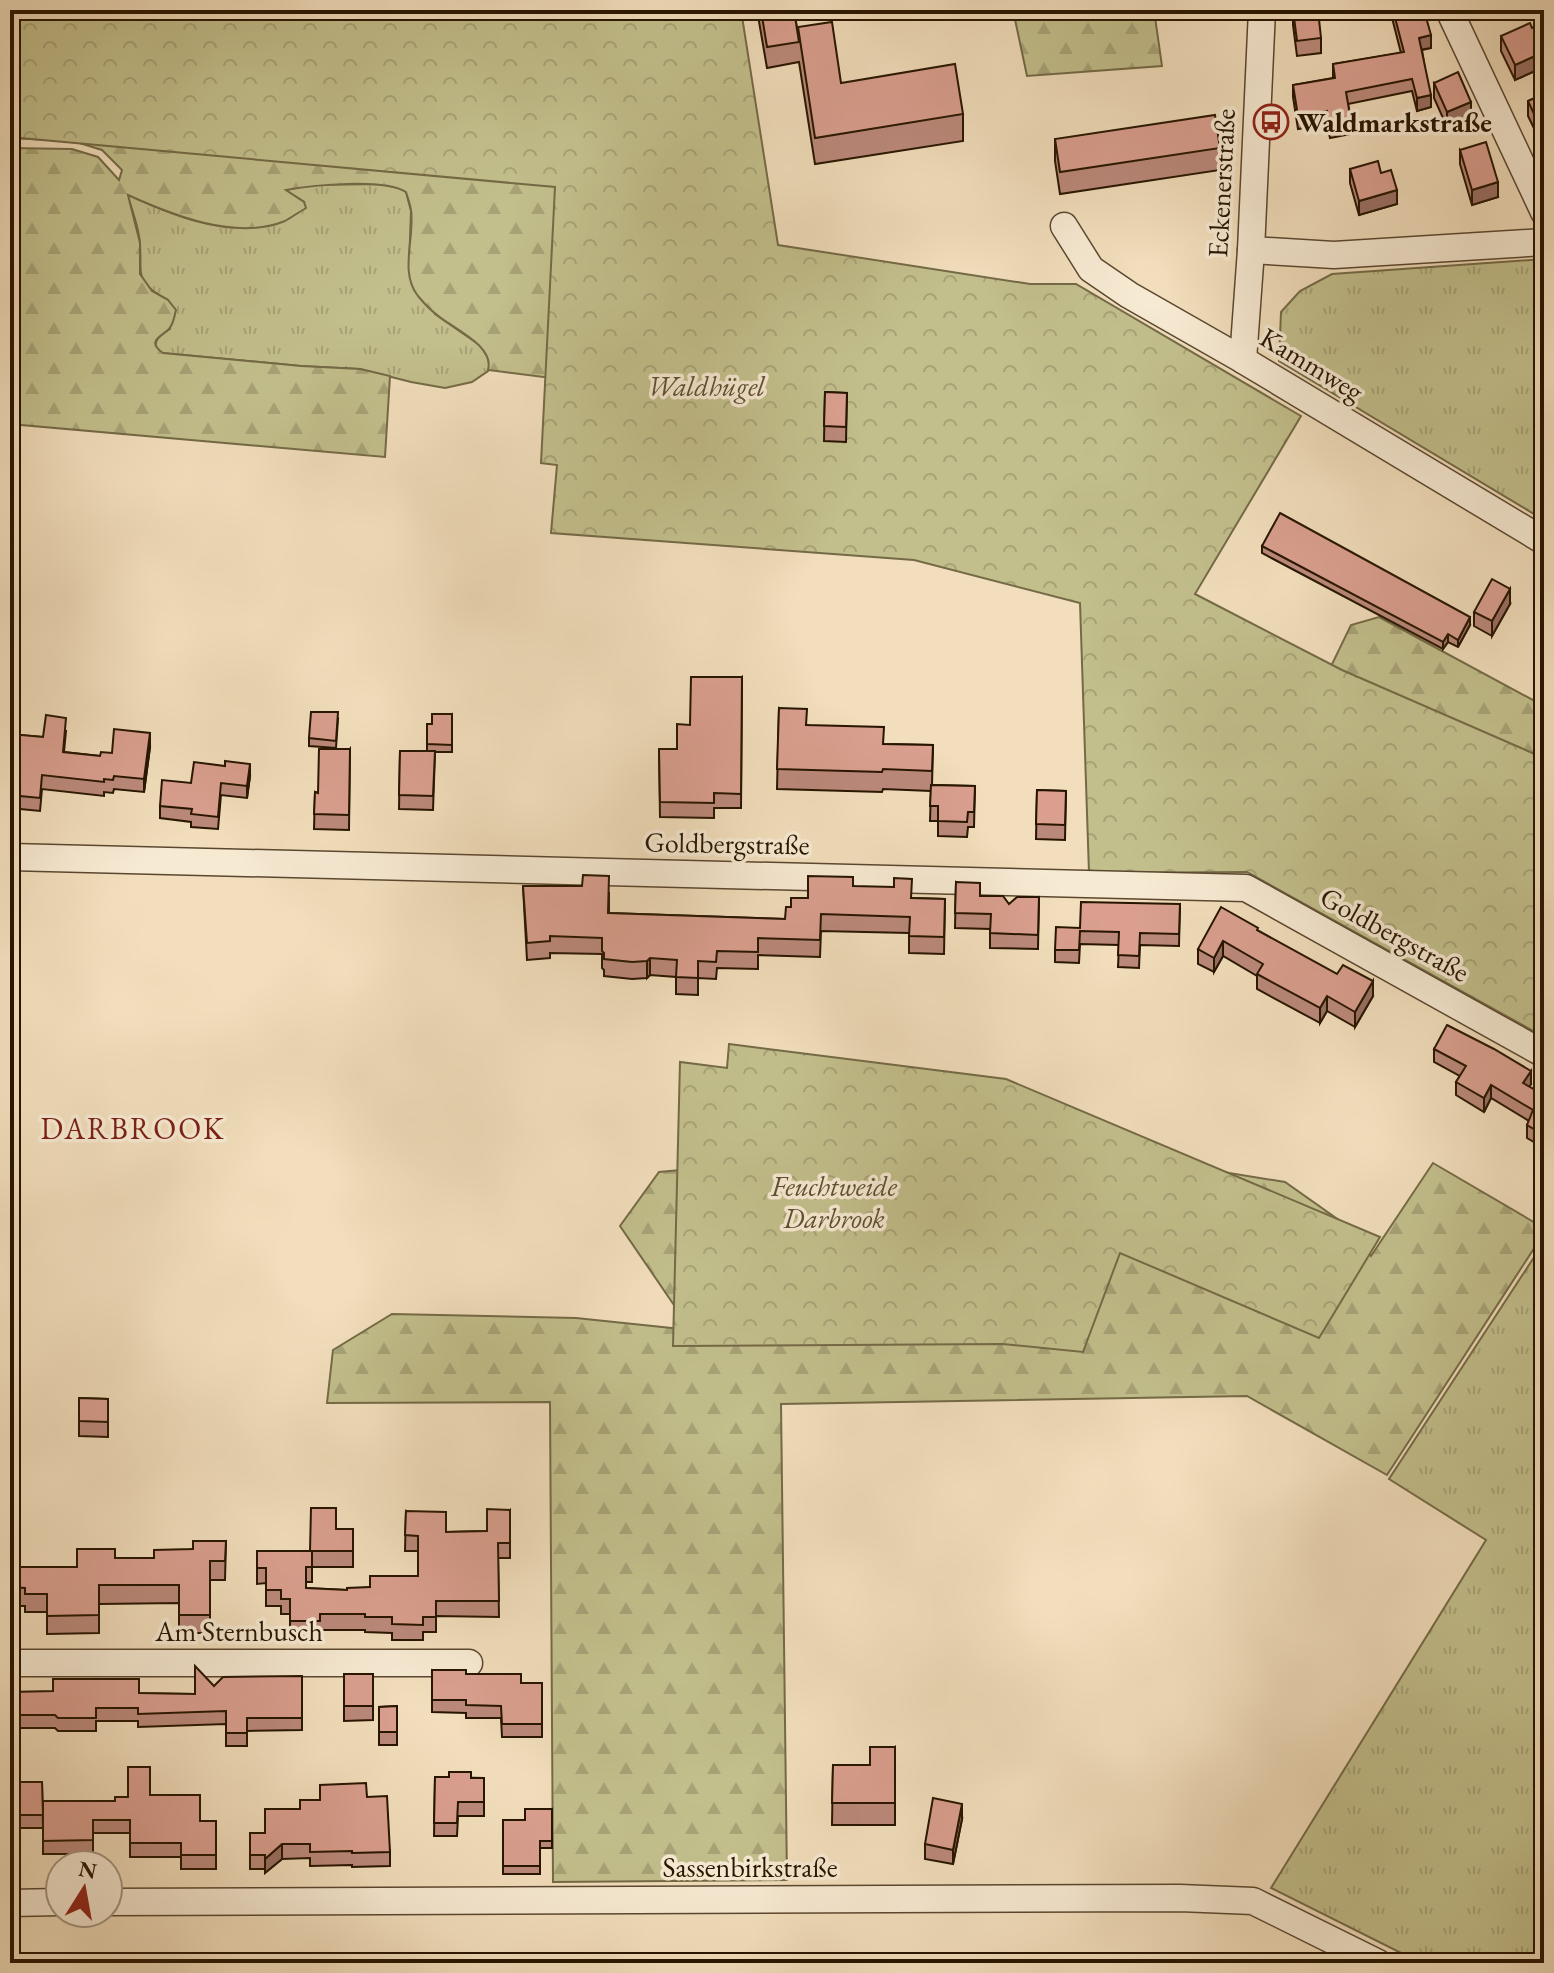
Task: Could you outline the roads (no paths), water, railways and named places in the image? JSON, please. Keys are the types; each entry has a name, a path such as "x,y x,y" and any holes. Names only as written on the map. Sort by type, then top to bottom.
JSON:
{"street":[{"name":"Eckenerstraße","path":"1243,360 1262,10"},
{"path":"1449,10 1544,212"},
{"name":"Kammweg","path":"1064,226 1091,269 1129,295 1544,541"},
{"path":"1251,250 1334,255 1544,242"},
{"name":"Goldbergstraße","path":"10,857 1246,888 1544,1054"},
{"name":"Am Sternbusch","path":"10,1663 469,1663"},
{"name":"Sassenbirkstraße","path":"124,1902 1239,1900 1253,1901 1378,1963"},
{"path":"10,1903 44,1902"}],"place":[{"name":"Waldmarkstraße","path":"1271,122"}],"district":[{"name":"DARBROOK","path":"133,1129"}],"park label":[{"name":"Waldhügel","path":"706,386"},
{"name":"Feuchtweide Darbrook","path":"834,1202"}]}
